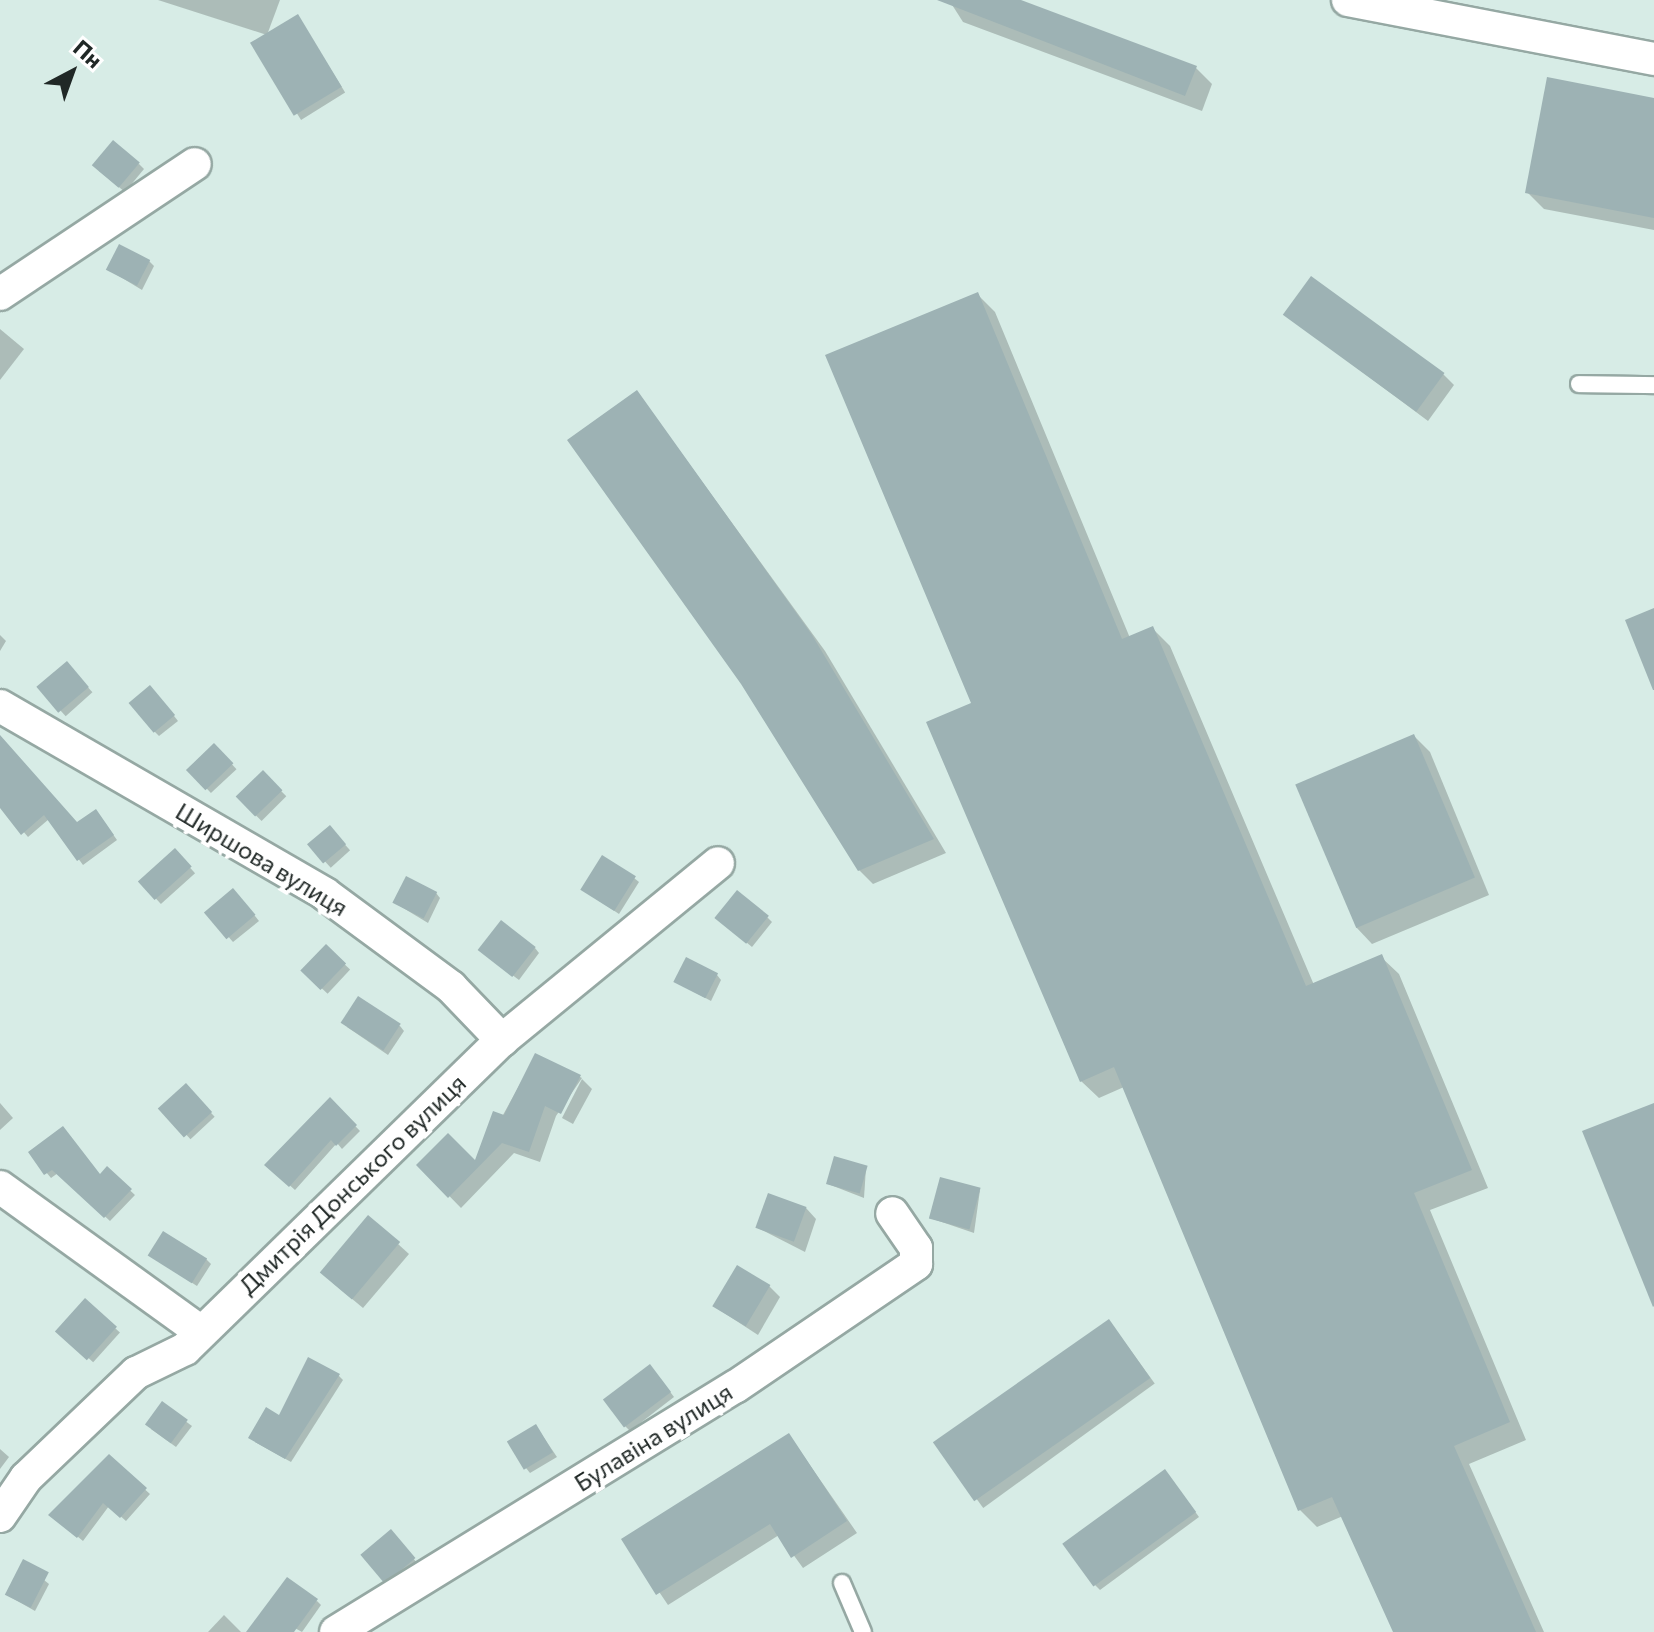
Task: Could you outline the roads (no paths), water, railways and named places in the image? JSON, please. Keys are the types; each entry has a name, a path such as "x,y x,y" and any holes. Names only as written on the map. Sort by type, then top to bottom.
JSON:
{"street":[{"path":"1348,0 1654,59"},
{"path":"0,294 195,164"},
{"name":"Ширшова вулиця","path":"0,706 325,894 451,987 502,1040"},
{"name":"Дмитрія Донського вулиця","path":"0,1516 26,1478 136,1373 185,1349 200,1331 502,1040 718,863"},
{"path":"0,1187 200,1331"},
{"name":"Булавіна вулиця","path":"336,1632 735,1387 916,1264 916,1248 892,1213"}],"lane":[{"path":"1579,384 1654,385"},
{"path":"842,1583 863,1632"}]}
